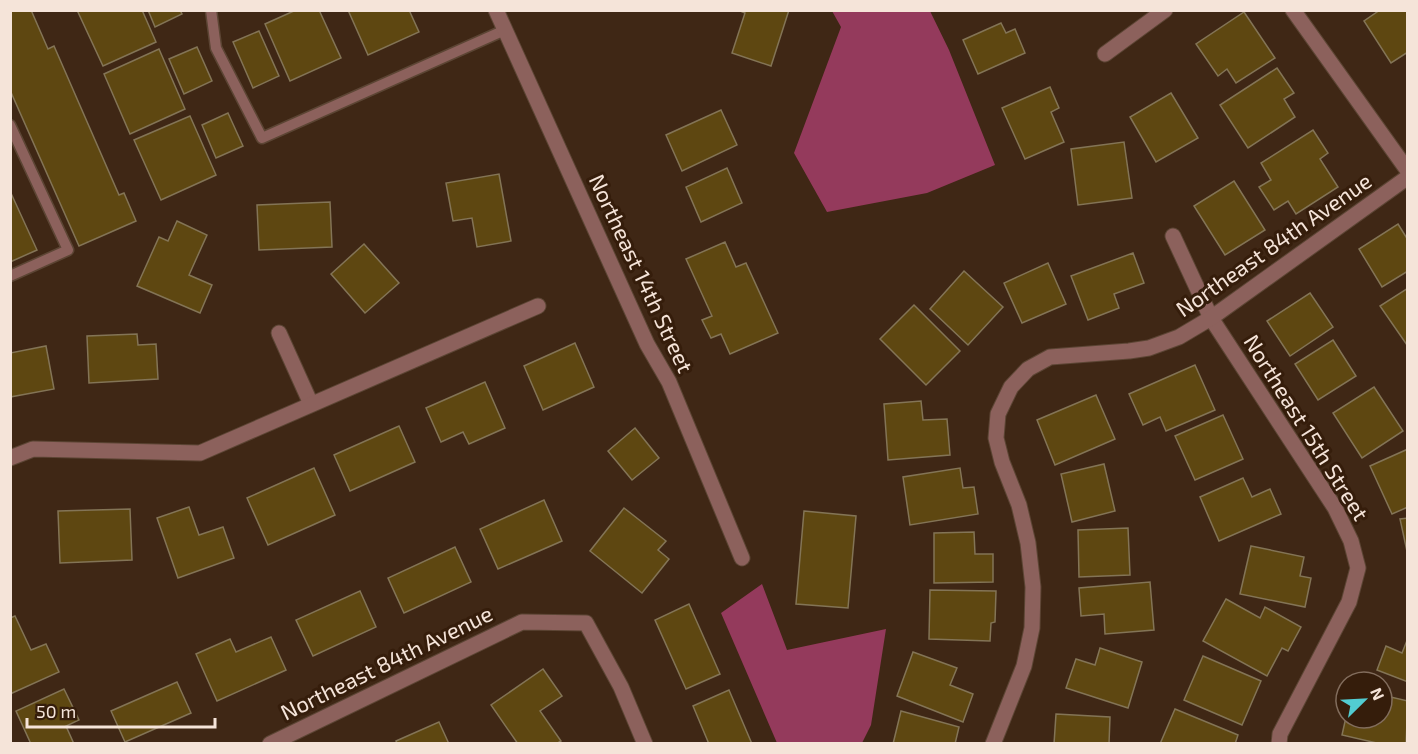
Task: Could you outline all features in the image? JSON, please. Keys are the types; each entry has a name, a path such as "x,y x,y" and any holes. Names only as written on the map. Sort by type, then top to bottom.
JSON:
{"street":[{"name":"Northeast 14th Street","path":"496,10 647,344 669,382 742,558"},
{"path":"1105,54 1165,10"},
{"path":"1293,10 1407,171"},
{"name":"Northeast 84th Avenue","path":"993,744 1024,666 1032,628 1033,587 1026,534 996,438 998,414 1011,387 1028,369 1050,357 1149,348 1179,337 1211,318 1407,177"},
{"name":"Northeast 15th Street","path":"1173,236 1211,318 1335,508 1351,541 1358,568 1349,602 1280,735 1279,744"},
{"path":"10,458 33,449 200,453 538,306"},
{"path":"279,333 311,404"},
{"name":"Northeast 84th Avenue","path":"270,744 300,737 522,622 586,623 621,687 645,744"}],"lane":[{"path":"211,10 216,48 262,138 505,30"},
{"path":"10,125 68,250 10,276"}],"shaded area":[{"path":"832,11 930,11 949,50 995,165 927,193 827,212 794,153 841,27"},
{"path":"762,584 787,650 886,629 871,725 862,743 777,743 721,613"}],"building":[{"path":"10,10 31,10 48,49 54,46 119,195 124,193 136,221 79,246 10,90"},
{"path":"77,10 142,10 156,42 103,66"},
{"path":"148,10 180,10 182,14 155,27"},
{"path":"296,10 319,10 341,58 290,81 265,24"},
{"path":"348,10 409,10 419,32 368,55"},
{"path":"738,10 789,10 771,66 732,53 745,13"},
{"path":"1380,10 1408,10 1408,52 1391,63 1364,21"},
{"path":"1244,12 1275,58 1236,83 1227,69 1218,76 1196,44"},
{"path":"1001,23 1006,33 1015,29 1025,53 978,74 963,40"},
{"path":"259,31 279,76 253,88 233,42"},
{"path":"197,47 212,81 184,94 169,59"},
{"path":"159,49 185,109 130,134 104,74"},
{"path":"1277,68 1294,93 1284,99 1295,117 1248,148 1220,105"},
{"path":"1050,87 1059,108 1051,112 1064,142 1025,159 1002,108"},
{"path":"1171,93 1198,138 1156,162 1130,117"},
{"path":"721,110 737,145 682,171 666,135"},
{"path":"228,113 243,146 216,158 202,125"},
{"path":"190,116 216,175 161,200 134,140"},
{"path":"1313,130 1328,153 1320,159 1338,187 1296,214 1288,201 1274,210 1259,187 1271,180 1261,163"},
{"path":"1124,142 1132,198 1078,205 1071,149"},
{"path":"727,168 742,203 701,222 686,187"},
{"path":"499,174 511,241 477,247 472,218 453,221 446,183"},
{"path":"1234,181 1265,230 1225,255 1194,206"},
{"path":"10,191 37,250 10,262"},
{"path":"330,202 332,247 259,250 257,205"},
{"path":"177,221 207,235 189,275 212,285 200,313 137,286 159,237 168,241"},
{"path":"1398,224 1408,240 1408,271 1382,287 1359,249"},
{"path":"725,242 736,267 746,263 778,333 730,354 721,334 711,338 702,320 712,316 686,259"},
{"path":"364,244 399,283 365,313 331,274"},
{"path":"1133,253 1144,283 1114,294 1119,308 1088,320 1071,276"},
{"path":"1048,263 1066,304 1022,323 1004,283"},
{"path":"964,271 1003,307 968,345 930,309"},
{"path":"1408,288 1408,345 1407,345 1380,306"},
{"path":"1310,293 1333,327 1290,356 1267,321"},
{"path":"914,305 960,351 926,385 880,339"},
{"path":"137,334 138,345 156,344 158,379 89,383 87,336"},
{"path":"1333,340 1356,376 1318,400 1295,364"},
{"path":"575,343 594,387 543,410 524,366"},
{"path":"46,346 54,389 10,397 10,353"},
{"path":"1195,365 1215,410 1166,431 1160,417 1143,425 1129,394"},
{"path":"485,382 505,428 469,444 463,432 441,442 426,408"},
{"path":"1374,387 1403,431 1362,458 1333,413"},
{"path":"1096,395 1115,439 1055,465 1037,420"},
{"path":"921,401 923,420 947,419 950,455 888,460 884,404"},
{"path":"1223,415 1243,459 1195,480 1175,436"},
{"path":"399,426 415,462 350,491 334,455"},
{"path":"635,428 659,458 632,480 608,451"},
{"path":"1408,449 1408,507 1392,514 1370,466"},
{"path":"1104,464 1115,511 1072,522 1061,474"},
{"path":"314,468 335,515 268,545 247,498"},
{"path":"960,468 963,488 974,487 978,514 910,525 903,477"},
{"path":"1243,478 1252,497 1270,489 1281,514 1219,541 1200,497"},
{"path":"544,500 562,541 498,569 480,529"},
{"path":"189,507 199,535 223,527 234,558 178,578 157,518"},
{"path":"624,508 666,541 658,550 669,559 642,593 590,551"},
{"path":"130,509 132,560 60,563 58,511"},
{"path":"804,511 856,516 848,608 796,604"},
{"path":"1408,518 1408,556 1400,519"},
{"path":"1128,528 1130,575 1079,577 1078,530"},
{"path":"974,532 975,554 993,554 993,582 934,583 934,533"},
{"path":"1251,546 1304,557 1300,576 1311,578 1305,607 1240,594"},
{"path":"455,547 471,582 404,613 388,578"},
{"path":"1150,582 1154,630 1105,634 1104,614 1081,616 1079,588"},
{"path":"930,590 996,591 995,622 991,623 990,641 929,639"},
{"path":"360,591 376,627 313,656 296,620"},
{"path":"1226,599 1260,618 1265,607 1301,627 1288,651 1282,648 1267,676 1203,641"},
{"path":"689,604 720,674 686,689 655,620"},
{"path":"15,616 31,650 46,644 59,672 10,694 10,618"},
{"path":"271,637 286,670 217,701 196,654 230,639 236,652"},
{"path":"1408,638 1408,682 1394,677 1394,670 1377,670 1386,646 1402,653"},
{"path":"1100,648 1142,662 1128,708 1066,688 1076,659 1095,665"},
{"path":"913,652 957,668 950,685 973,694 963,722 897,696"},
{"path":"1203,656 1261,681 1242,725 1184,700"},
{"path":"543,669 562,696 540,711 561,741 556,744 518,744 491,705"},
{"path":"177,682 191,713 125,742 111,711"},
{"path":"64,689 79,720 66,726 74,744 31,744 16,711"},
{"path":"729,690 752,744 709,744 693,706"},
{"path":"1394,698 1408,701 1406,744 1381,744 1342,735 1343,730 1394,730"},
{"path":"1175,709 1238,735 1235,744 1160,744"},
{"path":"901,711 959,727 955,744 893,744"},
{"path":"1056,714 1110,717 1109,744 1054,744"},
{"path":"439,722 449,744 397,744 396,741"}]}
